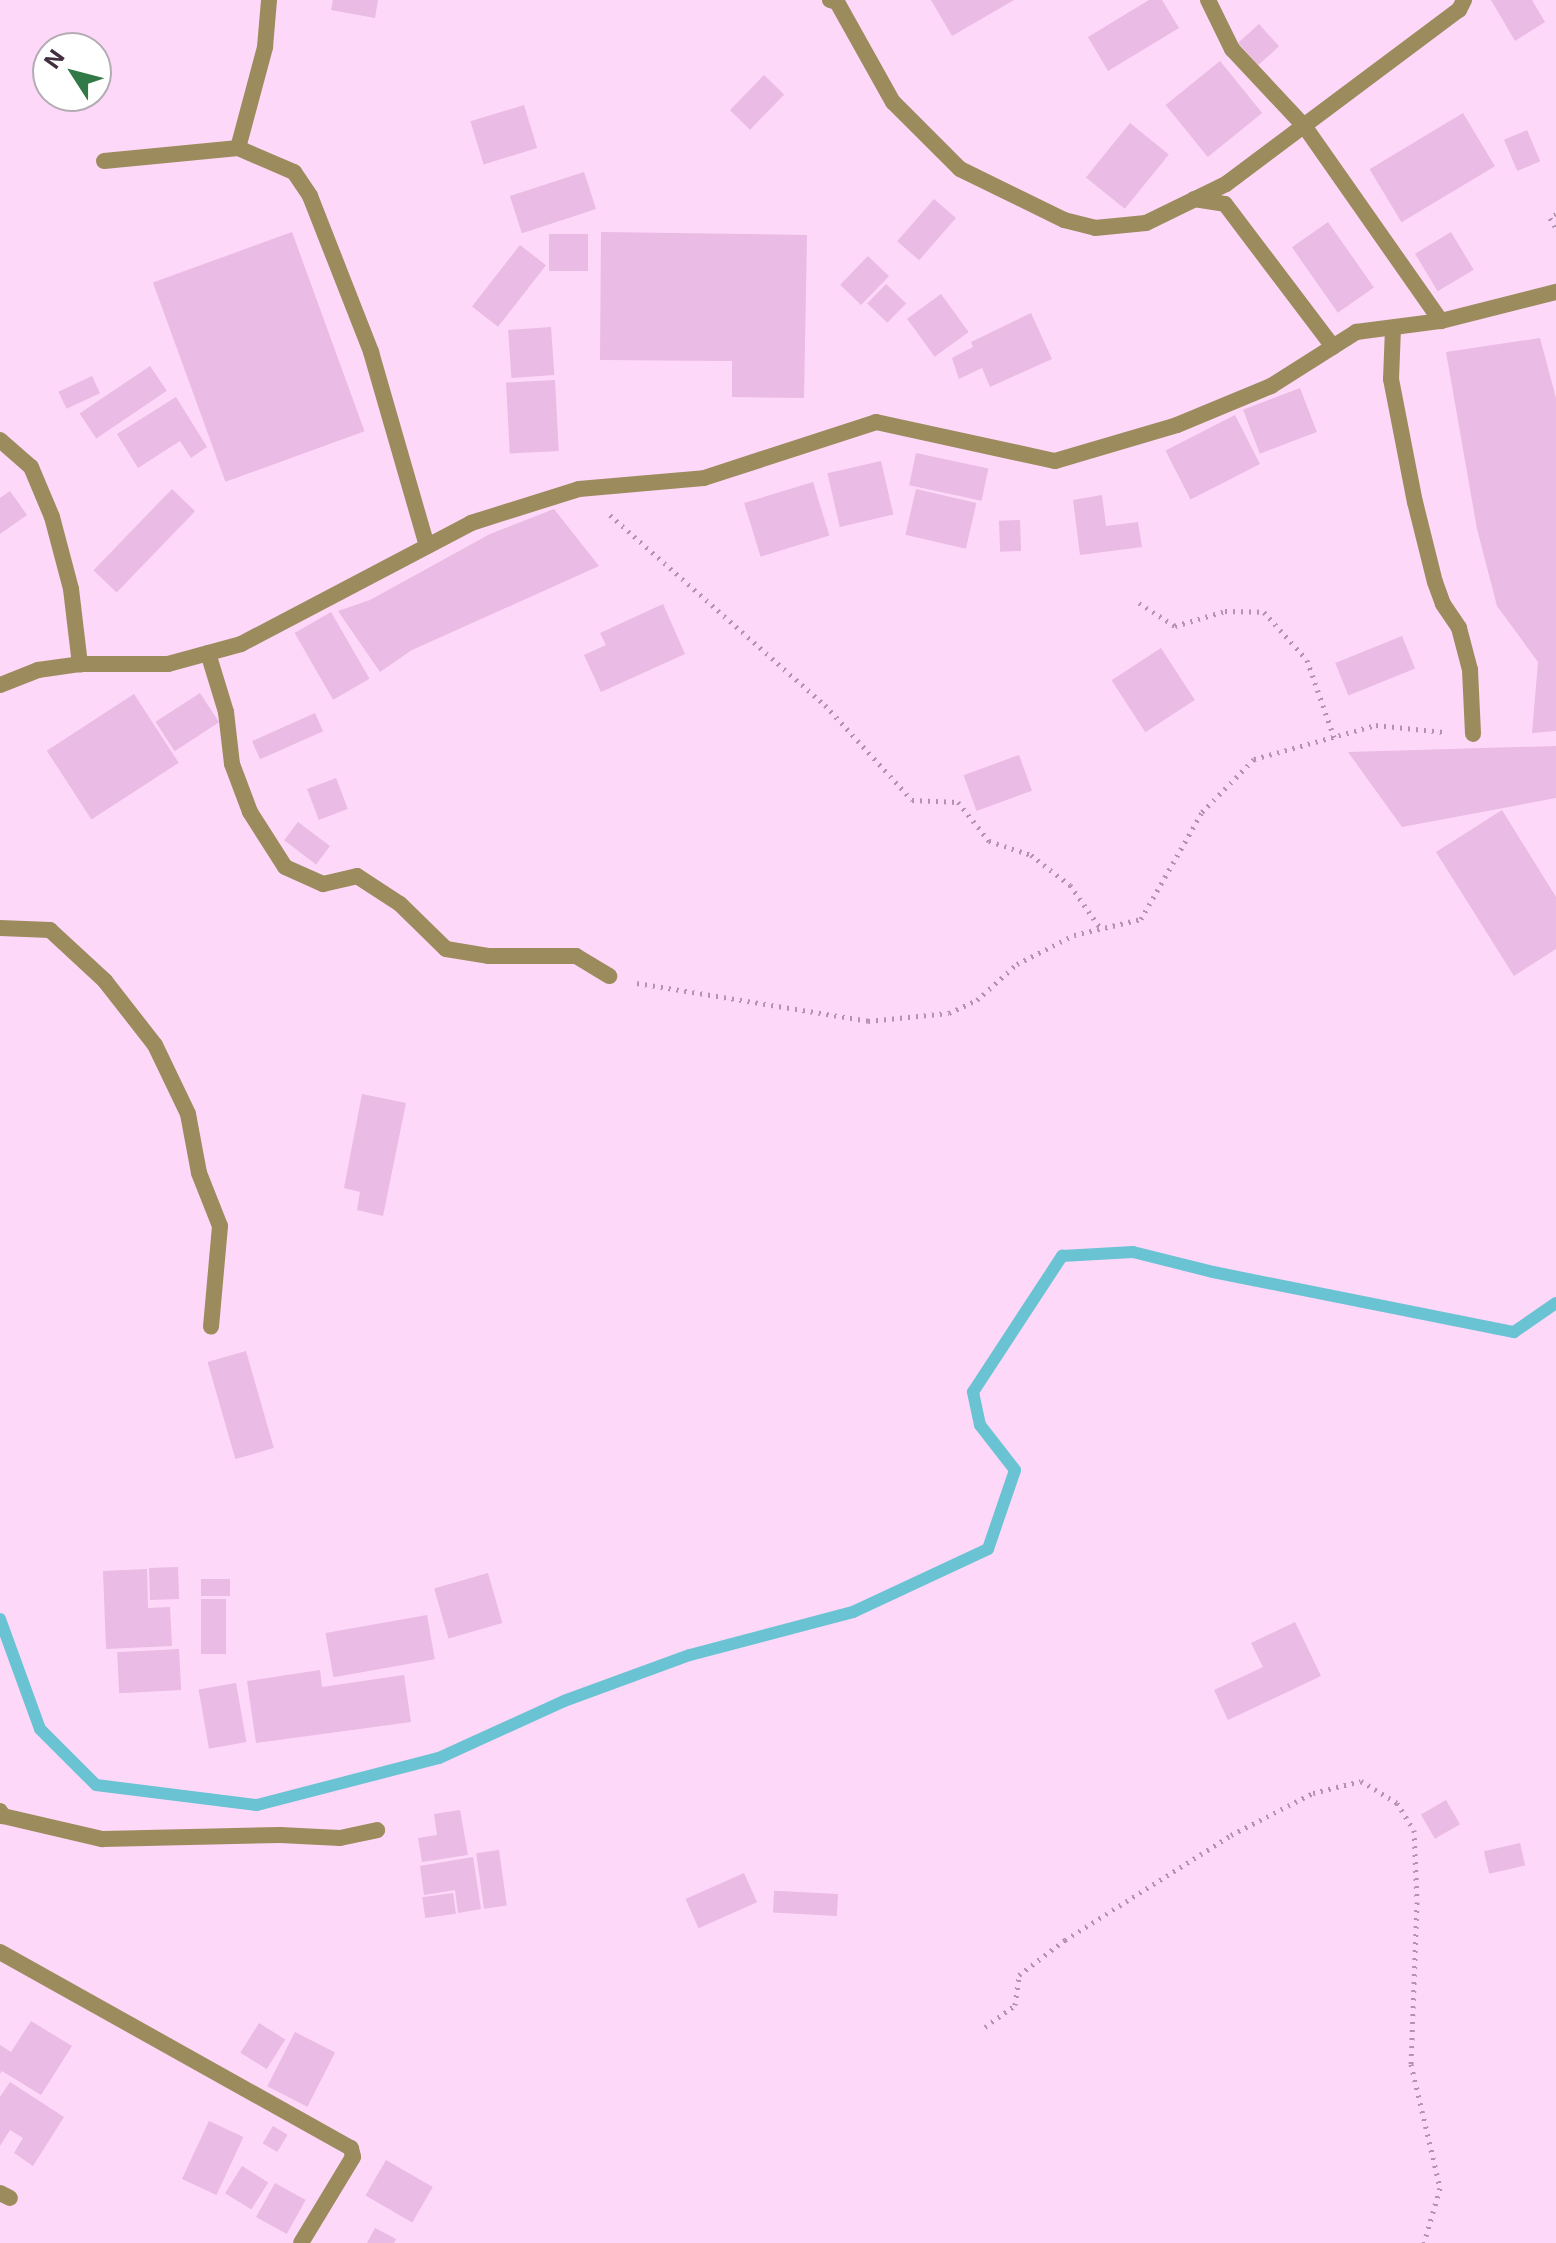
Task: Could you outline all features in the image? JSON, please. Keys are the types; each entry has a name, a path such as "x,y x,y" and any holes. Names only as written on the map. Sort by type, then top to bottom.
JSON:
{"street":[{"path":"238,148 265,47 269,0"},
{"path":"830,0 837,2 893,102 960,169 1064,220 1095,228 1146,223 1226,184 1459,10 1464,0"},
{"path":"1208,0 1232,49 1305,127 1441,321"},
{"path":"104,161 238,148 294,172 310,196 371,352 427,546"},
{"path":"1194,198 1225,204 1333,347"},
{"path":"0,685 38,670 80,664 168,664 241,644 471,523 579,489 704,478 876,422 1055,461 1177,425 1271,386 1356,332 1441,321 1556,292"},
{"path":"1393,328 1391,379 1415,502 1435,582 1443,604 1459,628 1466,656 1473,734"},
{"path":"0,440 31,467 52,517 71,589 80,664"},
{"path":"208,653 226,712 232,764 250,812 285,867 323,884 357,876 400,904 446,949 489,956 576,956 609,976"},
{"path":"0,928 50,930 105,981 155,1045 188,1114 199,1173 220,1226 211,1327"},
{"path":"0,1811 3,1816 102,1839 280,1835 340,1838 377,1830"},
{"path":"0,1952 344,2142 353,2157 301,2243"}],"path":[{"path":"1556,214 1550,218 1556,228"},
{"path":"579,489 825,705 912,800 958,802 989,841 1031,855 1070,885 1101,929"},
{"path":"1139,603 1175,626 1225,611 1264,612 1307,660 1334,737"},
{"path":"609,976 658,988 868,1021 949,1013 977,1000 1017,964 1074,935 1141,919 1202,812 1254,759 1376,725 1473,734"},
{"path":"985,2027 1015,2005 1019,1975 1065,1940 1231,1835 1313,1793 1361,1781 1397,1803 1414,1830 1417,1902 1411,2064 1440,2188 1424,2243"}],"building":[{"path":"333,0 378,0 375,18 331,10"},
{"path":"931,0 1014,0 952,36"},
{"path":"1149,0 1162,0 1179,28 1108,71 1088,37"},
{"path":"1491,0 1532,0 1545,22 1515,41"},
{"path":"1259,24 1279,46 1258,65 1238,43"},
{"path":"1220,61 1262,113 1208,157 1166,105"},
{"path":"764,75 784,94 750,130 730,110"},
{"path":"524,105 537,148 484,164 470,121"},
{"path":"1463,113 1495,166 1402,222 1370,169"},
{"path":"1130,123 1169,154 1125,209 1086,177"},
{"path":"1527,130 1540,161 1517,171 1504,140"},
{"path":"584,172 596,209 522,233 510,196"},
{"path":"934,199 956,218 919,260 897,241"},
{"path":"1328,222 1374,288 1338,313 1292,247"},
{"path":"292,232 365,431 225,482 153,283"},
{"path":"601,232 807,235 804,398 732,397 732,361 600,360"},
{"path":"1451,232 1474,270 1438,291 1415,254"},
{"path":"549,234 588,234 588,271 549,271"},
{"path":"520,245 546,265 498,327 472,306"},
{"path":"868,256 889,276 861,305 840,285"},
{"path":"886,284 906,303 887,323 867,303"},
{"path":"941,294 969,332 935,357 907,319"},
{"path":"1031,313 1052,359 990,387 982,368 959,379 952,358 973,347 971,342"},
{"path":"551,327 554,375 511,378 508,330"},
{"path":"1540,338 1556,398 1556,731 1532,733 1538,662 1497,606 1477,529 1446,352"},
{"path":"150,366 167,391 96,438 80,414"},
{"path":"92,376 100,393 66,409 58,392"},
{"path":"555,380 559,451 510,453 506,383"},
{"path":"1300,388 1317,432 1260,454 1243,410"},
{"path":"176,397 207,447 191,458 180,441 138,468 117,434"},
{"path":"1235,415 1260,464 1190,499 1166,450"},
{"path":"916,453 988,468 982,501 909,485"},
{"path":"881,461 893,515 840,527 827,473"},
{"path":"813,482 829,536 761,557 744,503"},
{"path":"172,489 195,511 117,593 94,570"},
{"path":"916,489 976,503 966,549 905,535"},
{"path":"10,491 27,515 0,534 0,498"},
{"path":"1102,495 1106,526 1138,522 1142,547 1080,555 1073,500"},
{"path":"554,509 599,566 412,650 380,672 338,611 370,600 490,534"},
{"path":"1020,520 1021,551 1000,552 999,521"},
{"path":"663,604 685,654 601,692 584,655 606,645 600,633"},
{"path":"331,612 370,679 333,700 295,633"},
{"path":"1402,636 1415,668 1348,695 1335,663"},
{"path":"1161,648 1195,700 1145,732 1112,680"},
{"path":"200,693 219,722 175,751 156,722"},
{"path":"134,694 179,763 91,819 47,751"},
{"path":"315,713 323,731 260,759 252,741"},
{"path":"1556,746 1556,798 1402,827 1348,752"},
{"path":"1019,755 1032,791 977,811 964,775"},
{"path":"336,778 348,809 319,820 307,789"},
{"path":"1502,810 1556,897 1556,949 1514,976 1436,852"},
{"path":"298,822 330,846 316,864 284,840"},
{"path":"362,1094 406,1103 383,1216 357,1210 360,1192 344,1188"},
{"path":"246,1351 274,1448 235,1459 208,1362"},
{"path":"178,1567 179,1599 150,1600 149,1568"},
{"path":"147,1569 148,1608 170,1607 172,1646 106,1649 103,1571"},
{"path":"488,1573 502,1623 449,1638 434,1588"},
{"path":"201,1579 230,1579 230,1596 201,1596"},
{"path":"201,1599 226,1599 226,1654 201,1654"},
{"path":"427,1615 435,1659 333,1677 326,1633"},
{"path":"1295,1622 1321,1676 1228,1720 1214,1690 1263,1667 1251,1643"},
{"path":"179,1649 181,1690 119,1693 117,1652"},
{"path":"320,1670 322,1687 404,1675 411,1722 256,1743 247,1681"},
{"path":"236,1683 246,1742 209,1749 199,1690"},
{"path":"1446,1800 1460,1824 1435,1839 1421,1814"},
{"path":"460,1810 468,1855 422,1862 418,1838 437,1835 434,1814"},
{"path":"1520,1843 1525,1865 1489,1874 1484,1851"},
{"path":"499,1850 507,1905 484,1909 476,1853"},
{"path":"473,1857 481,1909 458,1913 455,1890 424,1895 420,1866"},
{"path":"744,1873 757,1902 699,1928 686,1899"},
{"path":"774,1891 838,1894 837,1916 773,1913"},
{"path":"453,1893 456,1914 425,1918 422,1897"},
{"path":"31,2021 72,2046 41,2095 2,2071 0,2074 0,2045 11,2052"},
{"path":"259,2023 285,2039 267,2069 240,2053"},
{"path":"295,2032 335,2052 307,2107 267,2086"},
{"path":"10,2082 64,2117 33,2166 14,2153 23,2138 10,2130 0,2146 0,2097"},
{"path":"209,2121 243,2137 216,2195 182,2179"},
{"path":"273,2126 288,2135 277,2152 263,2143"},
{"path":"386,2160 433,2187 412,2223 366,2196"},
{"path":"242,2166 268,2182 251,2210 225,2193"},
{"path":"275,2183 306,2200 287,2234 256,2217"},
{"path":"375,2228 396,2239 394,2243 367,2243"}],"waterway":[{"path":"0,1619 40,1729 96,1785 257,1805 439,1758 564,1701 690,1655 853,1612 988,1549 1015,1470 980,1425 973,1392 1062,1256 1133,1252 1213,1272 1514,1332 1556,1303"}]}
